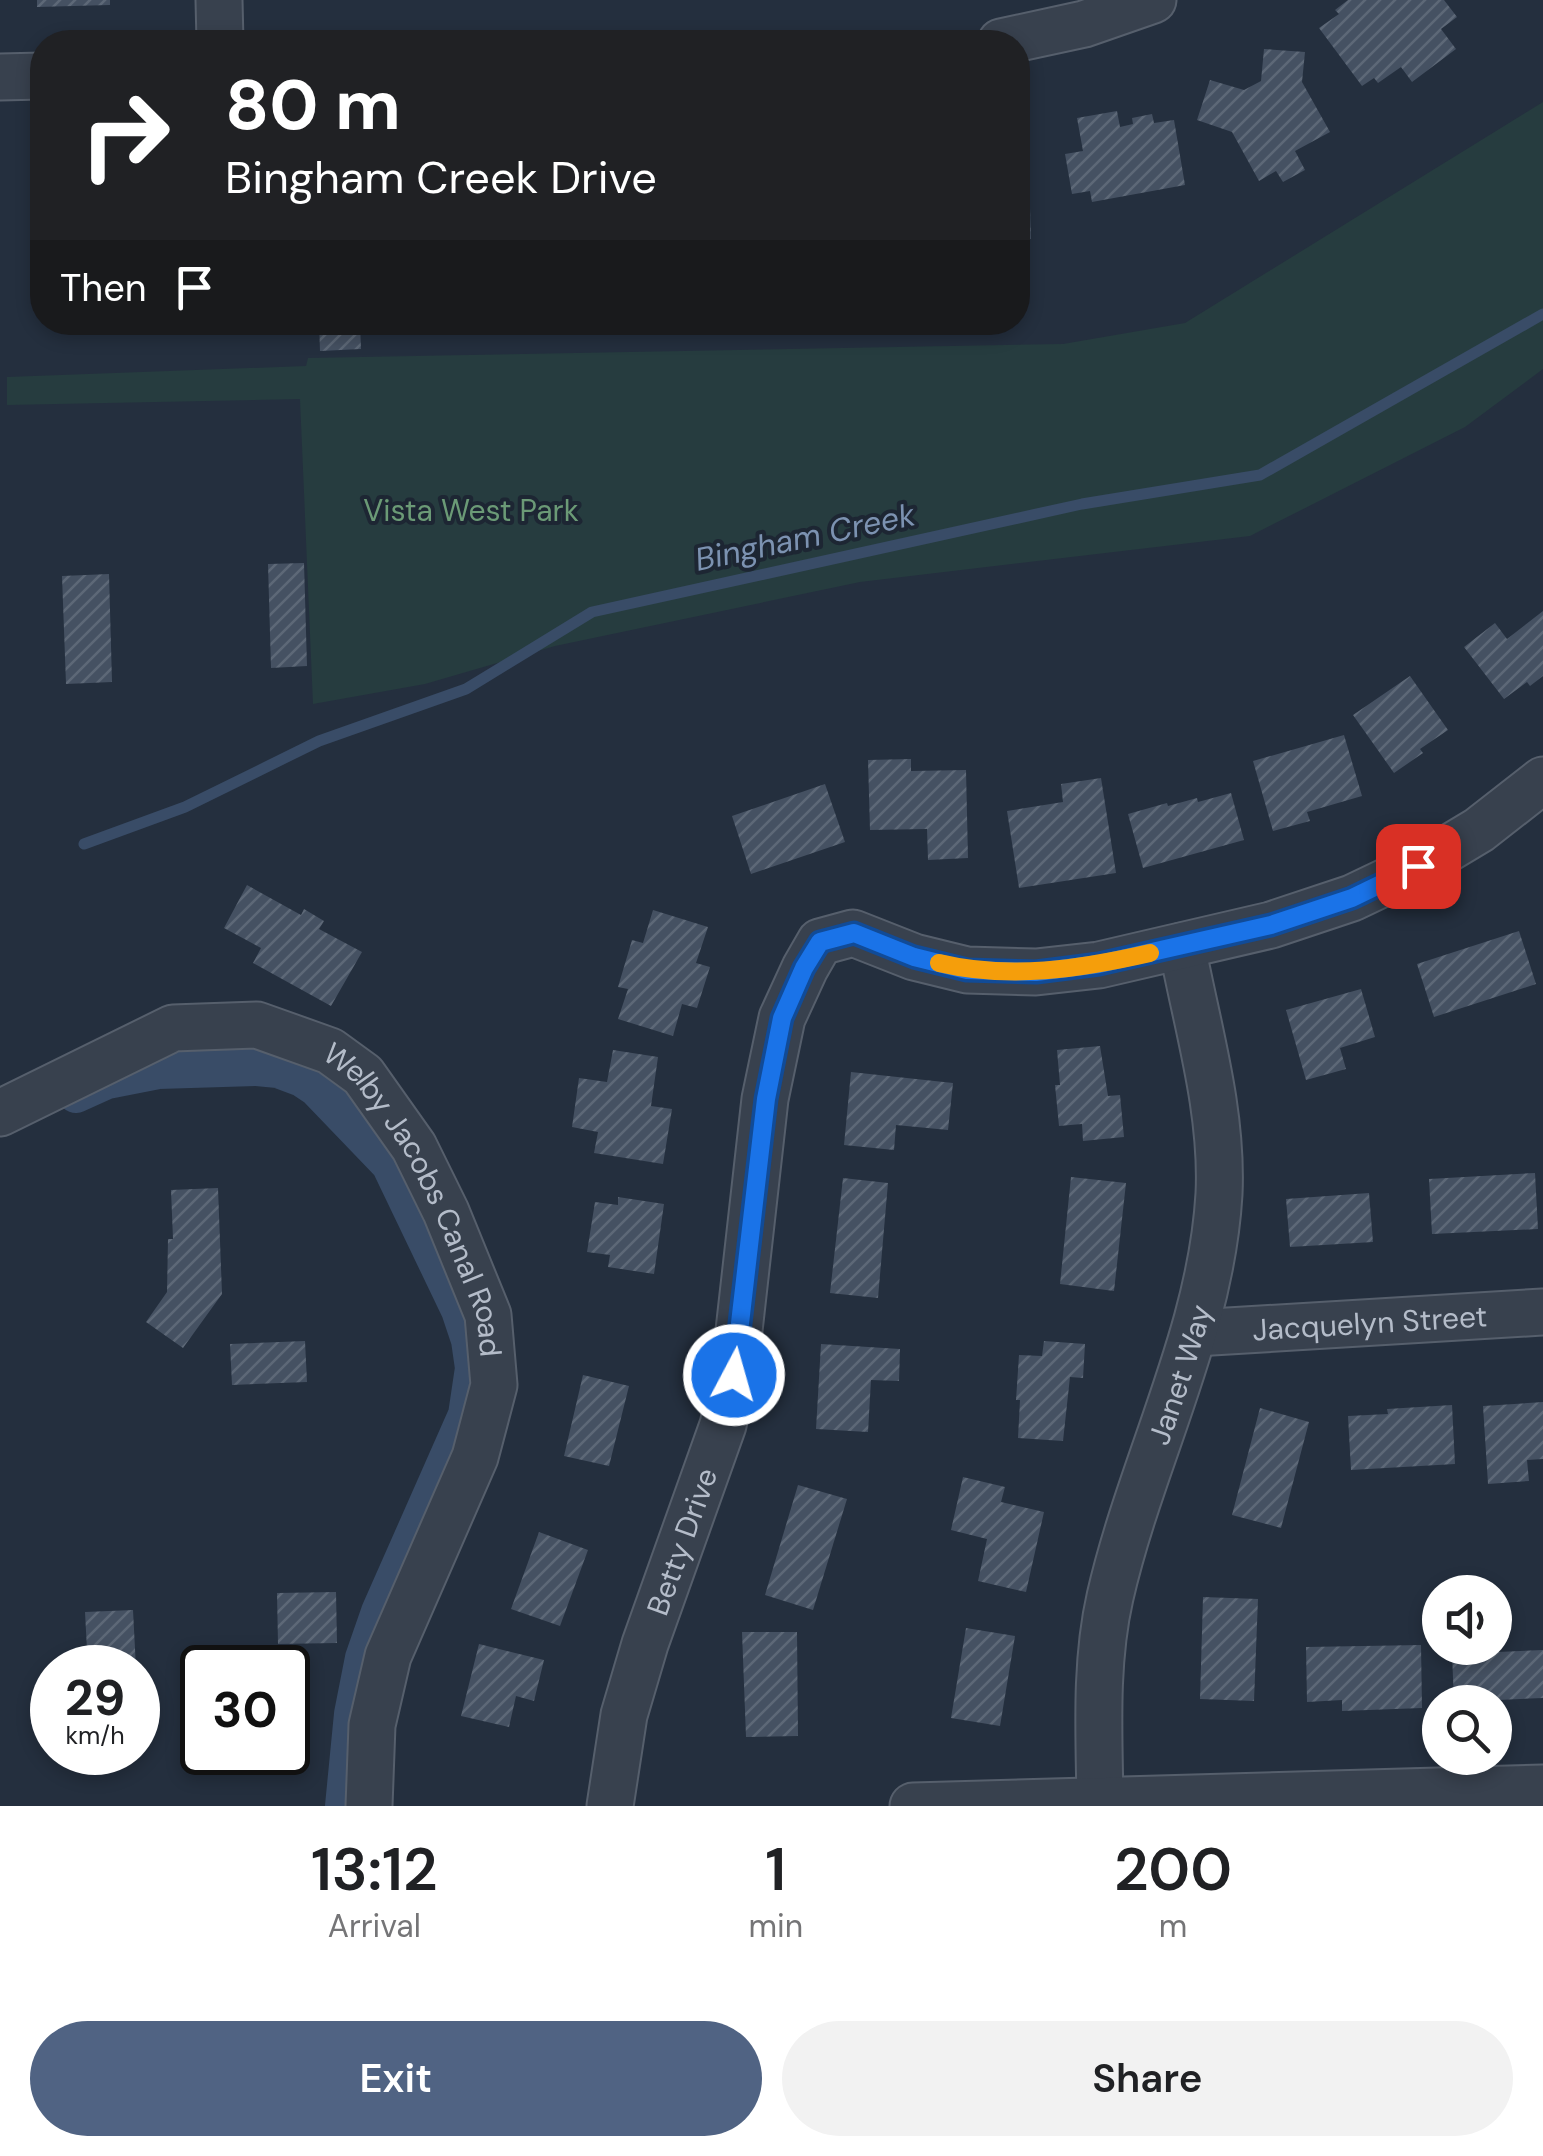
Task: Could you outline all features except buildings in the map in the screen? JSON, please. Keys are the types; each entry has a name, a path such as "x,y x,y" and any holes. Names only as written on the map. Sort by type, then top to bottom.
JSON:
{"street":[{"path":"219,0 220,30"},
{"path":"1030,36 1084,24 1153,0"},
{"path":"0,77 30,76"},
{"path":"1182,946 1271,925 1352,898 1479,830 1543,780"},
{"name":"Betty Drive","path":"610,1806 624,1716 645,1644 727,1408 766,1099 782,1018 820,942 854,933 914,957 967,970 1036,972 1099,964 1182,946"},
{"name":"Janet Way","path":"1100,1802 1100,1666 1109,1599 1194,1333 1211,1260 1219,1192 1216,1124 1182,946"},
{"name":"Welby Jacobs Canal Road","path":"0,1113 173,1028 257,1025 330,1051 363,1075 414,1147 446,1212 488,1316 494,1385 475,1457 388,1656 372,1726 369,1806"},
{"name":"Jacquelyn Street","path":"1194,1333 1543,1312"},
{"path":"913,1806 1543,1788"}],"green space":[{"name":"Vista West Park","path":"1543,102 1543,369 1465,427 1250,536 860,582 555,646 425,684 313,704 300,399 7,405 7,377 306,366 308,358 1063,344 1185,323"}],"waterway":[{"name":"Bingham Creek","path":"84,844 185,807 319,741 466,689 592,612 1082,504 1260,475 1543,314"},
{"path":"76,1094 107,1080 158,1070 257,1067 278,1069 302,1078 317,1088 390,1164 460,1310 474,1368 467,1415 380,1612 364,1658 353,1714 344,1806"}],"slow traffic":[{"path":"939,963 967,970 1036,972 1150,953"}],"route":[{"path":"734,1375 766,1099 782,1018 820,942 854,933 914,957 967,970 1036,972 1068,968 1271,925 1352,898 1418,866"}]}
